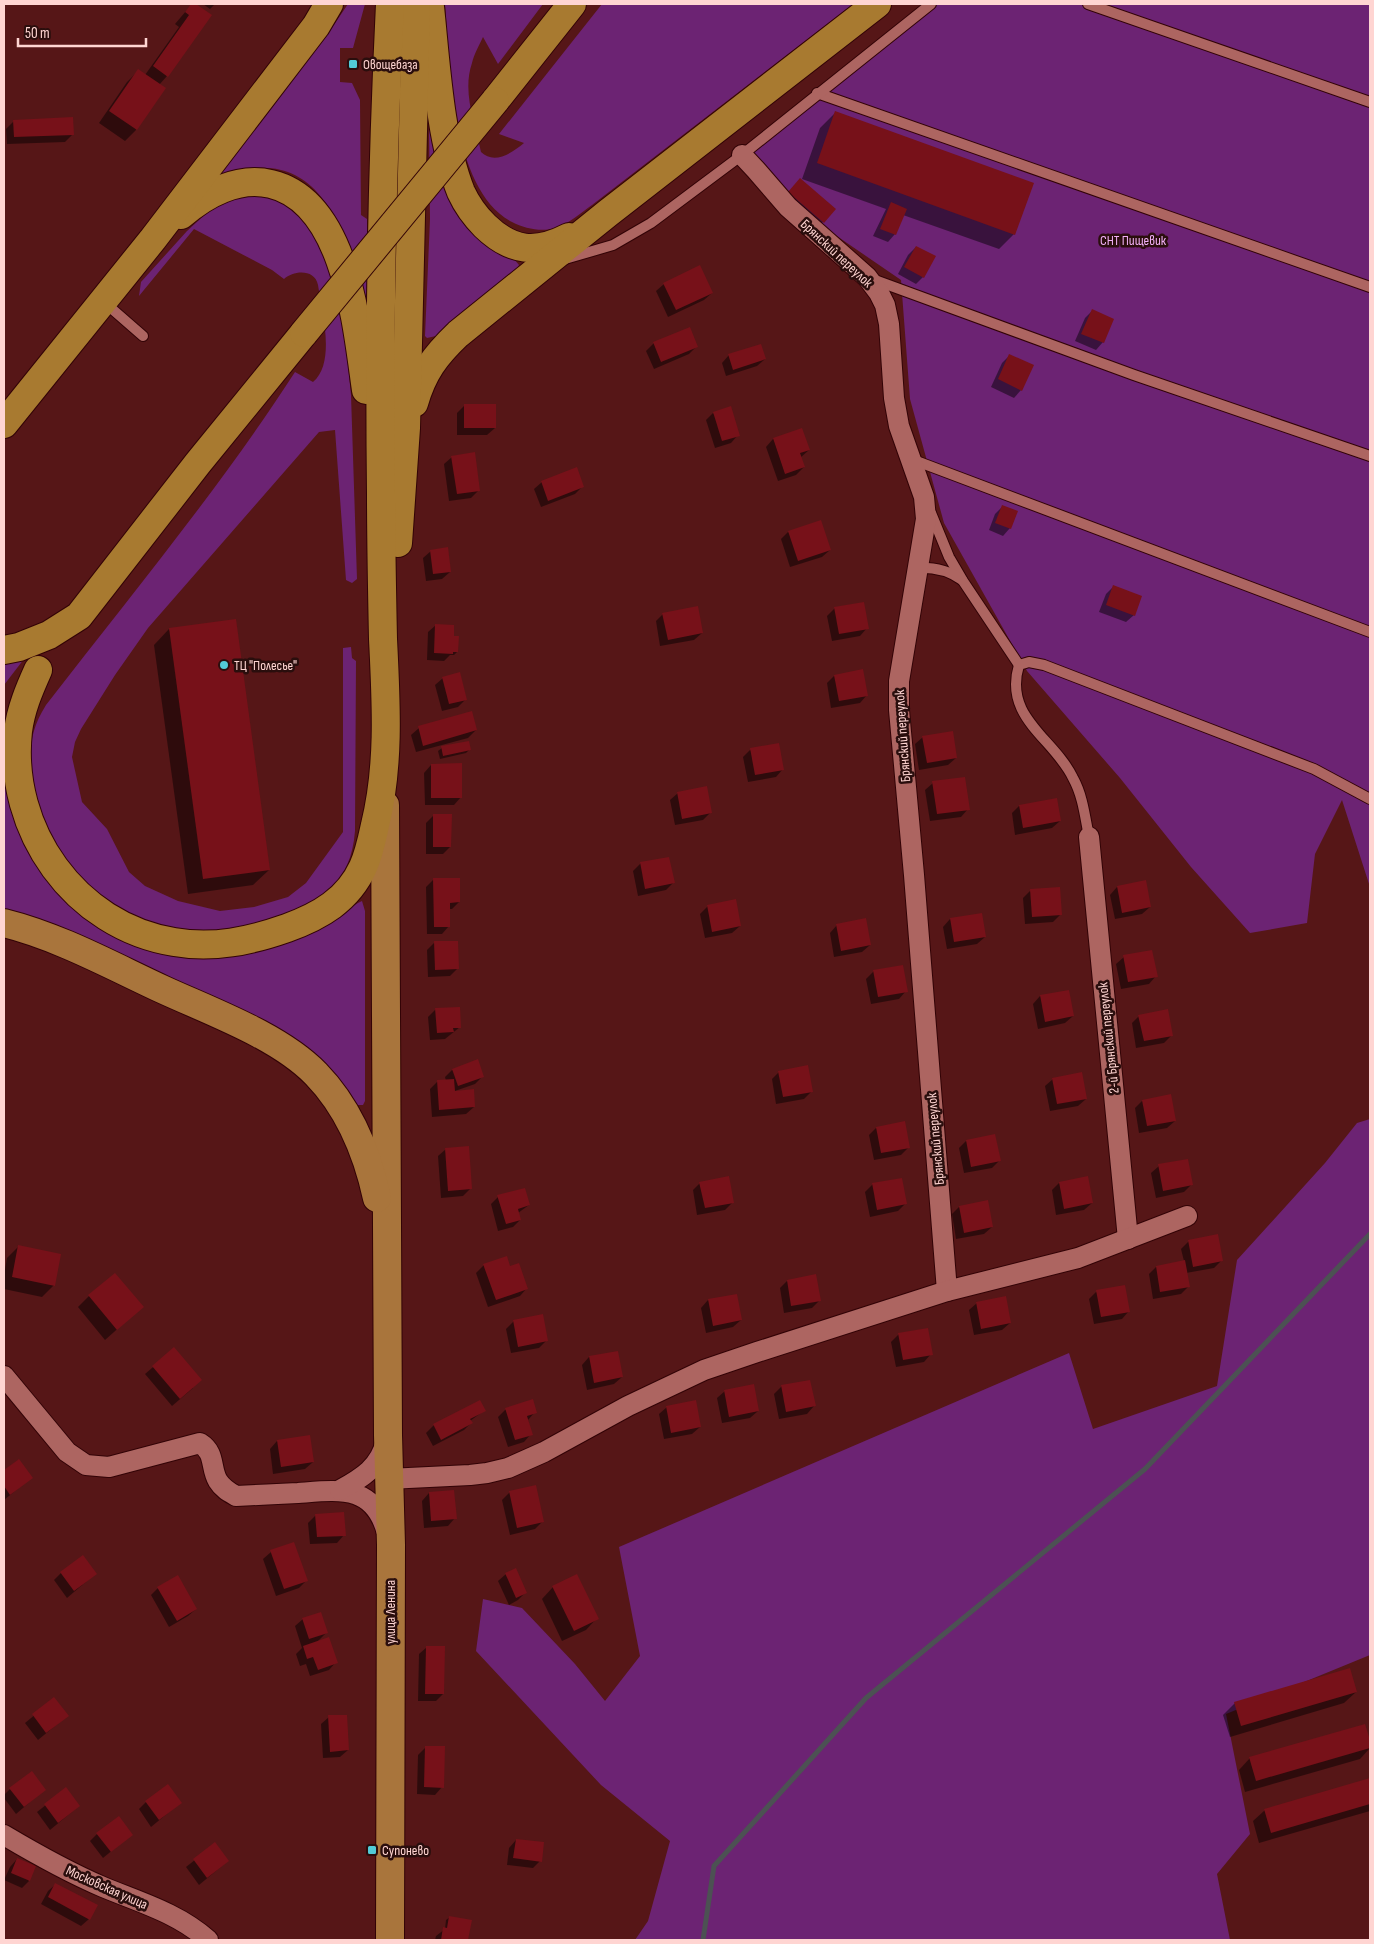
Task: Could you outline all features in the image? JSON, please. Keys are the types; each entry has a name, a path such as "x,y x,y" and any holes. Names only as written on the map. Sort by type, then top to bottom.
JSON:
{"highway":[{"path":"4,424 153,239 316,26 329,4"},
{"path":"38,670 22,711 18,732 17,769 26,809 38,842 55,869 79,896 116,921 155,938 193,945 231,943 252,939 292,926 318,915 332,906 354,884 363,867 379,808 385,770 386,707 381,490 380,280 384,124 390,4"},
{"path":"386,707 406,428 416,4"},
{"path":"430,4 447,143 457,179 471,210 502,241 526,249 538,248 563,240 608,213"},
{"path":"4,714 198,463 495,102 572,4"},
{"path":"406,428 421,381 439,352 488,308 877,4"},
{"path":"153,239 188,209 206,197 237,184 253,181 276,185 289,191 311,208 329,233 349,290 360,345 381,490"},
{"path":"4,650 18,647 48,635 79,616"}],"main road":[{"path":"385,770 387,1284"},
{"path":"4,923 48,938 245,1028 274,1043 315,1073 334,1096 350,1122 363,1148 372,1174 381,1214 387,1284"},
{"name":"улица Ленина","path":"387,1284 388,1479 391,1545 390,1940"}],"street":[{"name":"Брянский переулок","path":"742,155 788,207 867,277 879,292 885,305 889,324 894,398 899,426 924,497 926,519 916,568 899,681 899,710 947,1291"},
{"name":"2-й Брянский переулок","path":"1089,837 1128,1239"},
{"path":"388,1479 487,1474 508,1468 544,1452 628,1406 704,1370 947,1291 1078,1258 1187,1216"},
{"path":"4,1376 67,1452 86,1465 109,1467 200,1443 208,1448 217,1480 225,1490 236,1496 340,1490 359,1495 378,1511 391,1545"},
{"path":"340,1490 367,1473 377,1463 383,1453 388,1435"},
{"name":"Московская улица","path":"4,1835 48,1861 167,1913 194,1928 208,1940"}],"lane":[{"path":"542,266 613,244 633,235 689,196 742,155 817,93 931,4"},
{"path":"1088,4 1370,102"},
{"path":"817,93 1370,287"},
{"path":"867,277 1134,374 1370,456"},
{"path":"102,301 143,336"},
{"path":"911,459 1370,632"},
{"path":"924,497 949,557 1019,665 1015,682 1025,717 1036,733 1062,759 1073,777 1082,796 1089,837"},
{"path":"916,568 942,570 963,581"},
{"path":"1019,665 1028,662 1054,668 1314,769 1370,799"}],"green space":[{"path":"348,4 365,4 353,48 340,48 340,82 352,83 360,100 361,215 367,219 367,301 364,303 343,235 332,213 318,194 302,179 281,170 255,168 221,176 221,173 327,35"},
{"path":"445,4 543,4 498,64 483,37 475,53 468,85 473,119 481,152 486,156 497,158 509,154 524,143 499,134 602,4 853,4 570,221 556,228 539,230 512,222 492,206 477,183 465,155 452,91"},
{"name":"СНТ Пищевик","path":"926,4 1370,4 1370,887 1342,800 1315,854 1307,923 1250,933 1191,867 1120,778 1027,671 944,523 910,399 901,280 793,206 742,155"},
{"path":"429,128 433,133 441,173 455,211 472,232 514,259 519,265 517,269 436,336 427,338 425,336 430,219"},
{"path":"244,194 274,195 311,225 333,275 346,345 351,395 357,579 352,583 346,580 335,430 319,432 148,628 115,675 81,729 75,742 72,757 82,802 107,829 129,872 145,886 178,901 220,911 254,907 288,897 306,883 343,832 343,648 351,647 352,658 356,661 355,831 347,865 331,889 319,898 306,906 266,921 233,929 193,932 161,926 129,915 101,899 87,887 57,852 47,831 36,795 31,749 35,728 46,705 206,499 295,372 313,382 320,373 326,350 326,336 318,285 313,276 309,274 293,274 284,279 272,270 194,229 139,296 141,282 187,231 209,211"},
{"path":"24,659 4,685 4,663"},
{"path":"5,752 13,814 20,834 37,865 59,893 85,916 115,935 148,948 183,956 218,958 253,953 303,937 331,923 362,901 365,911 365,1101 363,1105 355,1105 324,1065 301,1044 4,911"},
{"path":"1370,1119 1370,1655 1226,1714 1250,1834 1217,1874 1230,1940 635,1940 648,1921 670,1841 601,1785 476,1651 483,1599 522,1608 575,1664 605,1701 640,1656 619,1547 1069,1353 1093,1429 1217,1386 1237,1260 1325,1163 1357,1123"}],"building":[{"path":"191,4 196,4 212,15 168,77 153,66 189,15 185,12"},
{"path":"138,69 166,88 137,130 109,111"},
{"path":"835,111 1034,183 1015,235 817,163"},
{"path":"73,117 74,135 14,137 13,120"},
{"path":"800,178 836,209 824,223 788,192"},
{"path":"891,202 907,209 896,235 880,229"},
{"path":"916,246 936,256 924,278 904,267"},
{"path":"700,265 713,293 676,310 663,283"},
{"path":"1092,309 1114,319 1104,343 1081,334"},
{"path":"690,327 698,347 661,362 653,342"},
{"path":"761,344 766,359 733,370 728,354"},
{"path":"1009,354 1034,365 1022,391 998,379"},
{"path":"464,404 496,404 496,428 464,428"},
{"path":"731,406 740,436 722,441 713,412"},
{"path":"802,428 810,450 800,453 805,467 785,474 773,438"},
{"path":"475,452 480,491 457,494 451,456"},
{"path":"577,467 584,487 548,501 541,481"},
{"path":"1002,505 1018,511 1011,529 995,523"},
{"path":"821,520 831,550 798,561 788,531"},
{"path":"448,547 451,572 433,574 430,550"},
{"path":"1113,585 1142,596 1135,616 1106,605"},
{"path":"864,602 869,629 839,634 834,607"},
{"path":"698,606 703,633 668,640 662,613"},
{"path":"236,619 270,870 203,879 169,628"},
{"path":"435,624 454,625 454,636 459,636 458,652 453,652 453,654 434,653"},
{"path":"863,669 868,696 839,701 834,675"},
{"path":"460,672 467,700 449,704 442,677"},
{"path":"472,711 477,730 423,746 418,726"},
{"path":"953,731 957,758 927,763 922,736"},
{"path":"469,741 471,750 443,756 441,746"},
{"path":"779,743 784,770 755,775 750,748"},
{"path":"462,763 462,798 431,798 431,764"},
{"path":"965,777 970,810 937,814 932,781"},
{"path":"707,786 712,813 682,819 677,792"},
{"path":"1057,798 1061,821 1023,828 1019,805"},
{"path":"433,814 452,814 451,847 433,847"},
{"path":"669,857 675,883 645,889 640,862"},
{"path":"433,878 460,878 460,902 450,903 450,927 434,927"},
{"path":"1146,880 1151,907 1122,913 1117,886"},
{"path":"1060,887 1062,915 1032,917 1030,889"},
{"path":"736,899 741,926 712,932 707,905"},
{"path":"982,913 986,937 954,942 950,918"},
{"path":"866,918 871,945 841,951 836,924"},
{"path":"434,941 458,941 459,969 435,970"},
{"path":"1152,950 1158,977 1128,982 1123,955"},
{"path":"903,965 908,992 878,997 873,970"},
{"path":"1069,990 1074,1016 1045,1022 1040,995"},
{"path":"460,1007 461,1028 453,1028 454,1032 437,1033 435,1008"},
{"path":"1168,1009 1173,1036 1144,1041 1138,1015"},
{"path":"478,1059 484,1077 458,1086 452,1069"},
{"path":"808,1065 813,1092 783,1097 778,1071"},
{"path":"1082,1072 1087,1099 1057,1104 1052,1078"},
{"path":"454,1079 455,1091 474,1089 475,1107 439,1110 437,1080"},
{"path":"1171,1094 1176,1121 1147,1126 1142,1100"},
{"path":"905,1121 910,1148 881,1153 876,1127"},
{"path":"995,1134 1001,1161 971,1167 966,1140"},
{"path":"469,1146 472,1189 448,1191 445,1148"},
{"path":"1188,1159 1193,1185 1163,1191 1158,1164"},
{"path":"729,1176 734,1203 705,1208 699,1182"},
{"path":"1088,1176 1093,1203 1064,1209 1059,1182"},
{"path":"902,1178 907,1204 877,1210 872,1183"},
{"path":"525,1188 530,1205 518,1209 521,1220 506,1224 497,1195"},
{"path":"988,1200 993,1227 964,1233 959,1206"},
{"path":"1218,1234 1223,1261 1193,1267 1188,1240"},
{"path":"18,1245 61,1254 55,1286 12,1277"},
{"path":"507,1256 510,1266 519,1263 528,1289 496,1300 483,1264"},
{"path":"1185,1260 1190,1287 1160,1292 1156,1266"},
{"path":"115,1273 144,1307 117,1330 88,1295"},
{"path":"816,1274 821,1301 791,1306 787,1280"},
{"path":"1125,1285 1130,1312 1101,1317 1096,1290"},
{"path":"737,1294 742,1320 713,1326 708,1299"},
{"path":"1006,1296 1011,1323 981,1329 976,1302"},
{"path":"543,1314 548,1341 518,1347 513,1320"},
{"path":"928,1328 933,1355 903,1360 898,1333"},
{"path":"174,1347 202,1380 180,1399 152,1366"},
{"path":"618,1351 623,1377 594,1383 589,1356"},
{"path":"810,1380 816,1406 786,1412 781,1385"},
{"path":"754,1384 759,1411 729,1417 724,1390"},
{"path":"533,1399 537,1413 527,1416 533,1435 515,1440 505,1408"},
{"path":"480,1400 486,1411 470,1419 473,1423 441,1440 433,1424"},
{"path":"696,1400 701,1427 671,1433 666,1406"},
{"path":"310,1435 314,1462 281,1467 277,1440"},
{"path":"19,1459 33,1478 10,1495 4,1486 4,1470"},
{"path":"536,1485 544,1522 517,1528 509,1491"},
{"path":"454,1490 457,1519 431,1521 429,1492"},
{"path":"344,1512 346,1536 317,1537 315,1514"},
{"path":"294,1542 308,1581 284,1589 270,1550"},
{"path":"83,1555 97,1574 74,1591 60,1572"},
{"path":"516,1568 527,1593 516,1598 505,1573"},
{"path":"577,1574 599,1619 574,1631 552,1586"},
{"path":"178,1575 197,1609 177,1621 157,1587"},
{"path":"321,1612 328,1633 309,1639 302,1618"},
{"path":"329,1637 338,1663 318,1670 313,1657 307,1659 303,1646"},
{"path":"426,1646 445,1646 444,1694 425,1694"},
{"path":"1350,1668 1357,1692 1241,1726 1234,1702"},
{"path":"54,1697 69,1716 46,1733 32,1714"},
{"path":"328,1715 347,1715 349,1750 330,1752"},
{"path":"1365,1724 1370,1740 1370,1748 1256,1781 1249,1757"},
{"path":"425,1746 445,1746 444,1788 424,1787"},
{"path":"32,1771 46,1790 24,1807 9,1788"},
{"path":"1370,1778 1370,1804 1271,1833 1264,1809"},
{"path":"168,1784 182,1803 159,1820 145,1801"},
{"path":"66,1787 80,1806 58,1823 44,1804"},
{"path":"119,1816 133,1835 111,1852 96,1833"},
{"path":"516,1839 544,1842 542,1862 513,1858"},
{"path":"215,1842 229,1861 207,1878 193,1859"},
{"path":"17,1858 36,1866 30,1881 11,1873"},
{"path":"55,1883 98,1905 90,1920 48,1897"},
{"path":"449,1916 472,1920 468,1940 441,1940 443,1927 447,1928"}],"waterway":[{"path":"703,1940 714,1866 866,1698 1145,1469 1370,1234"}],"place":[{"name":"Овощебаза","path":"353,64"},
{"name":"ТЦ \"Полесье\"","path":"224,665"},
{"name":"Супонево","path":"372,1850"}]}
